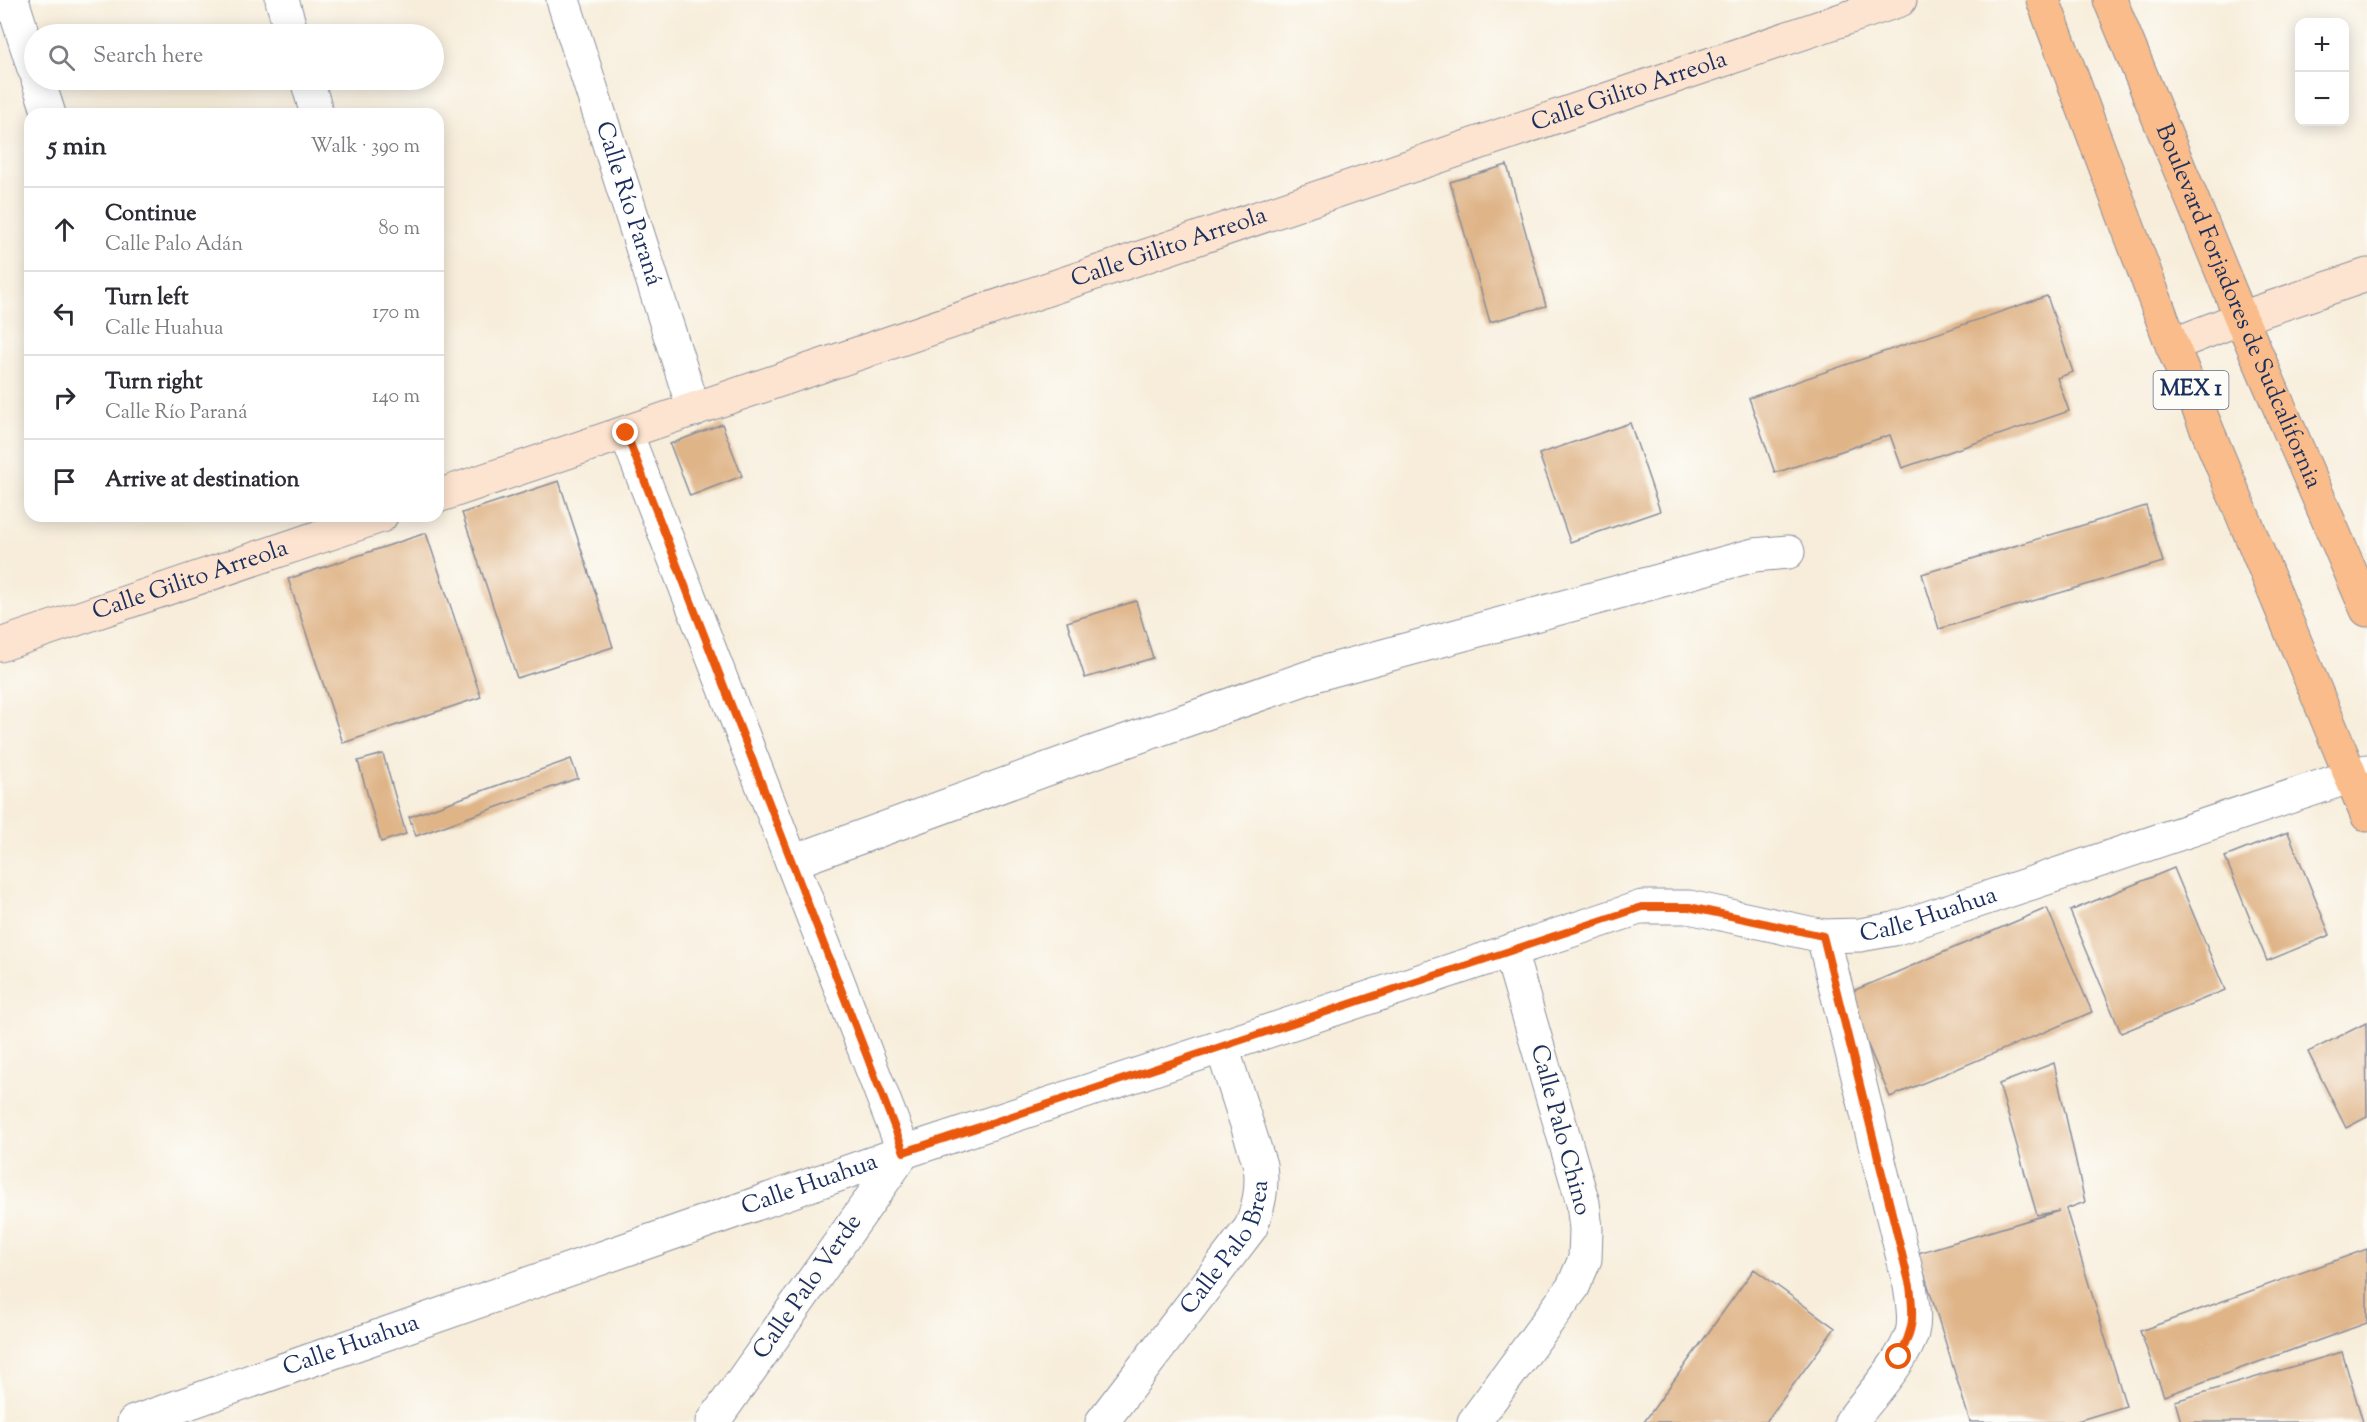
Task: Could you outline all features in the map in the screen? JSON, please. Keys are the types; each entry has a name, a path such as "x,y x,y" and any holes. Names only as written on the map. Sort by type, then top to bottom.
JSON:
{"highway":[{"name":"MEX 1","path":"2043,0 2172,345 2359,773 2367,815"},
{"name":"Boulevard Forjadores de Sudcalifornia","path":"2110,0 2241,318 2367,610"}],"street":[{"path":"12,0 24,38"},
{"path":"282,0 289,24"},
{"name":"Calle Río Paraná","path":"563,0 694,410"},
{"name":"Calle Gilito Arreola","path":"444,494 1900,0"},
{"path":"41,90 47,108"},
{"path":"309,90 315,108"},
{"path":"2172,345 2241,318 2367,275"},
{"path":"626,433 904,1152"},
{"name":"Calle Gilito Arreola","path":"0,645 363,522"},
{"path":"792,862 1080,757 1321,673 1754,555 1788,552"},
{"name":"Calle Huahua","path":"134,1422 904,1152 1642,907 1669,905 1823,936 1860,935 1893,928 2359,773"},
{"path":"1823,936 1910,1286 1913,1312 1912,1332 1899,1357 1851,1422"},
{"name":"Calle Palo Chino","path":"1474,1422 1573,1287 1585,1259 1586,1229 1583,1203 1509,951"},
{"name":"Calle Palo Brea","path":"1102,1422 1251,1227 1259,1206 1262,1183 1260,1165 1222,1047"},
{"name":"Calle Palo Verde","path":"712,1422 904,1152"}],"building":[{"path":"1507,165 1546,306 1490,322 1450,182"},
{"path":"2047,296 2073,372 2057,378 2069,411 1902,468 1890,435 1775,473 1749,398"},
{"path":"1630,423 1660,511 1570,542 1539,454"},
{"path":"722,424 742,476 690,496 670,444"},
{"path":"559,481 613,647 517,678 462,513"},
{"path":"2146,506 2163,562 1939,629 1922,574"},
{"path":"426,533 481,697 343,743 288,579"},
{"path":"1136,601 1153,658 1085,678 1067,622"},
{"path":"383,754 406,834 381,842 358,761"},
{"path":"571,759 578,778 416,836 409,817"},
{"path":"2288,832 2330,935 2267,961 2225,857"},
{"path":"2174,868 2225,990 2121,1033 2070,911"},
{"path":"2047,908 2092,1012 1890,1097 1846,994"},
{"path":"2366,1023 2367,1117 2346,1128 2308,1052"},
{"path":"2054,1063 2085,1202 2066,1209 2126,1406 2074,1422 1970,1422 1918,1253 2059,1211 2037,1215 1999,1084"},
{"path":"2367,1249 2367,1323 2164,1396 2140,1331"},
{"path":"1754,1269 1835,1328 1766,1422 1644,1422"},
{"path":"2342,1352 2363,1422 2181,1422 2175,1401"}],"route":[{"path":"626,433 904,1152 1642,907 1669,905 1689,907 1823,936 1910,1286 1913,1312 1912,1332 1899,1357"}]}
